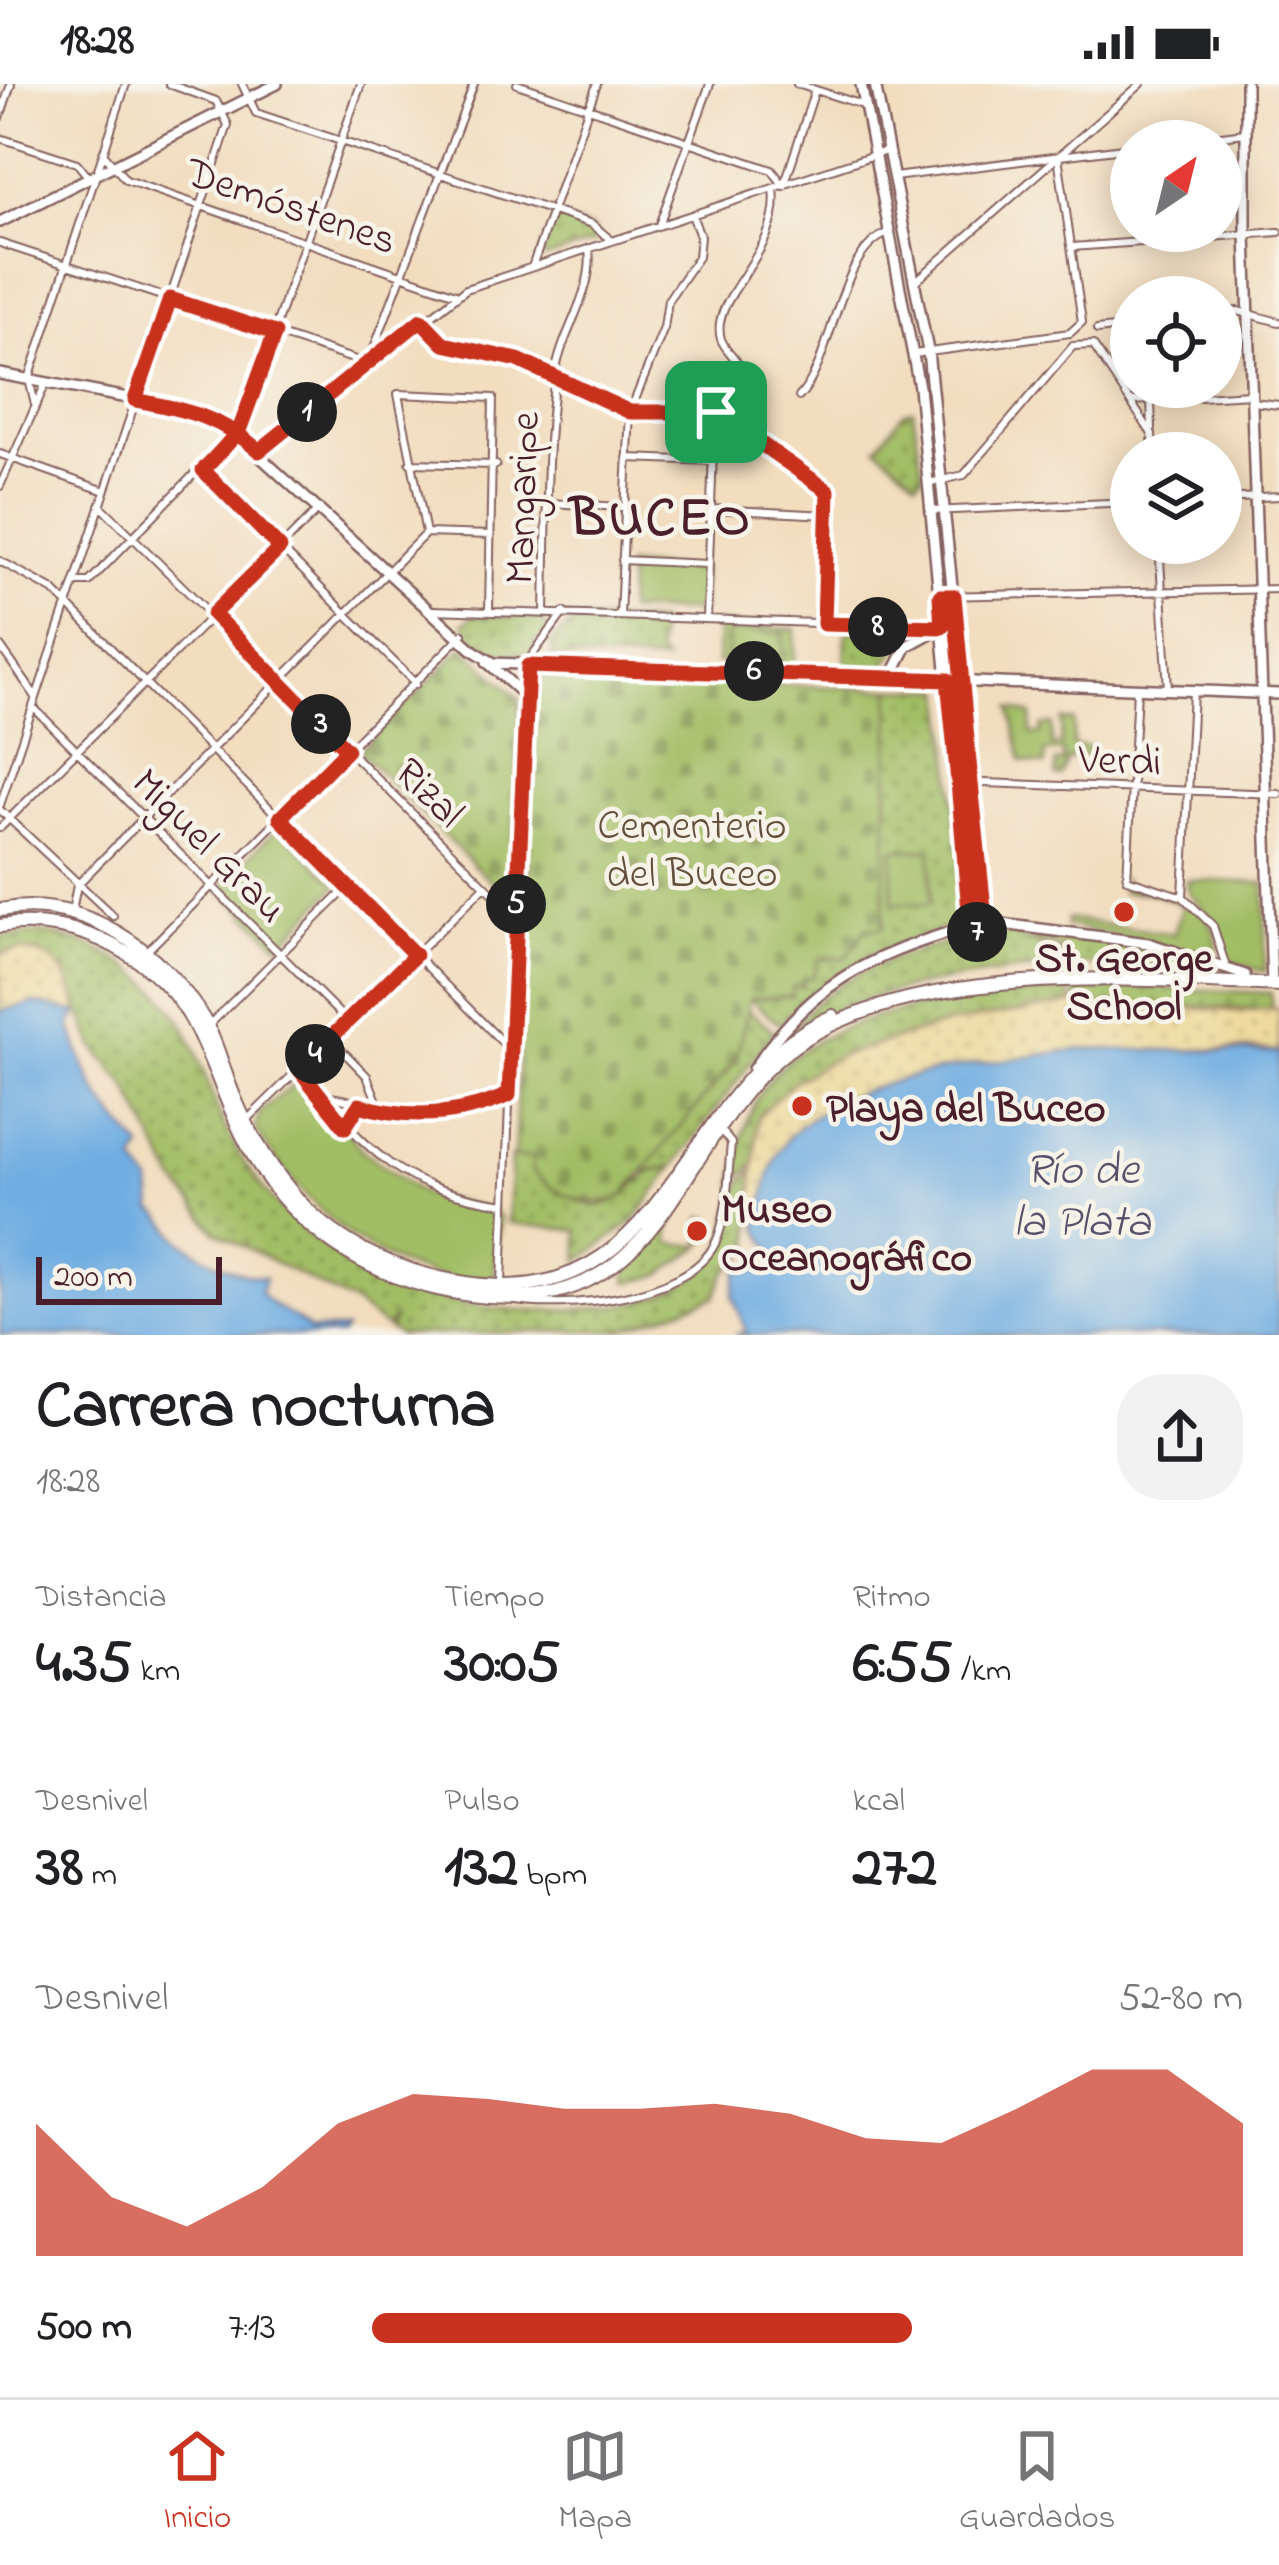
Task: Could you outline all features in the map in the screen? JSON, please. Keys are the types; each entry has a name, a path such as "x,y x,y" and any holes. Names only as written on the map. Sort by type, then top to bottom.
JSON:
{"main road":[{"path":"0,222 277,84"},
{"path":"862,84 914,353 970,920 979,932"},
{"path":"78,930 134,959 184,1010 244,1141 280,1195 322,1237 348,1255 412,1282 504,1293 577,1286 624,1258 664,1216 795,1017 839,981 937,939 979,932 987,921 928,351 875,84"},
{"path":"1246,84 1248,315 1258,587 1273,794 1276,981"},
{"path":"0,374 208,416 238,432 525,696"},
{"path":"891,677 896,660 913,641 942,627"},
{"path":"905,628 913,641"},
{"path":"461,636 495,657 528,664"},
{"path":"483,659 1279,694"},
{"path":"0,910 40,906 72,911 114,929 145,953 208,1026 245,1122 288,1188 335,1234 416,1272 504,1293 570,1274 627,1239 652,1213 786,1022 824,986 873,959 978,915 987,921 1133,940 1245,975"},
{"path":"0,926 44,923 145,953"},
{"path":"753,1069 778,1046 835,1014 947,986 1108,970 1245,975 1276,981"},
{"path":"733,1113 784,1053 830,1025 884,1006 964,991 1110,978 1276,981"}],"street":[{"path":"0,118 11,84"},
{"path":"35,405 29,379 126,84"},
{"path":"113,916 0,808 228,124 213,99 169,84"},
{"path":"242,84 256,113 596,226 612,241"},
{"path":"75,582 89,582 238,432 361,84"},
{"path":"368,364 474,84"},
{"path":"517,84 772,170 784,186"},
{"path":"532,267 597,84"},
{"path":"658,225 710,84"},
{"path":"797,84 866,106"},
{"path":"914,282 1141,84"},
{"path":"784,186 815,90"},
{"path":"1242,134 1246,133"},
{"path":"0,138 77,164 93,176"},
{"path":"259,451 455,294 889,150"},
{"path":"894,177 1110,150"},
{"path":"103,153 112,166"},
{"path":"1058,156 1082,322"},
{"name":"Demóstenes","path":"112,166 122,178 455,294"},
{"path":"707,618 716,412 741,370 721,341 720,316 768,241 774,189"},
{"path":"620,615 630,412 664,328 668,300 698,257 700,236 692,215"},
{"path":"799,397 814,374 822,342 867,244 890,232"},
{"path":"1072,247 1279,232"},
{"path":"0,243 368,364"},
{"name":"Mangaripe","path":"545,612 555,377 569,319 590,273 589,248"},
{"path":"1242,315 1279,322"},
{"path":"421,320 444,344 508,356 630,412 716,412 828,491 824,624"},
{"path":"1082,322 1097,330 1110,328"},
{"path":"914,353 1070,333 1082,322"},
{"path":"1097,330 1094,345 1110,369"},
{"path":"1070,333 1073,346"},
{"path":"929,483 968,471 1073,346 1094,345"},
{"path":"0,486 46,383"},
{"path":"427,532 398,394 497,402 489,610"},
{"path":"1242,398 1279,405"},
{"path":"0,454 105,491"},
{"path":"627,458 712,461"},
{"path":"410,463 496,465"},
{"path":"203,470 416,683"},
{"path":"1242,497 1279,496"},
{"path":"548,503 624,507"},
{"path":"932,511 1110,503"},
{"name":"Rizal","path":"100,505 516,916"},
{"path":"0,828 320,508"},
{"path":"711,509 829,515"},
{"path":"427,532 491,535"},
{"path":"72,911 77,885 427,532"},
{"path":"622,560 708,564"},
{"path":"0,561 40,581 67,605 510,1050"},
{"path":"1160,564 1168,690"},
{"path":"940,596 1279,589"},
{"path":"437,614 489,610 942,627"},
{"path":"564,612 528,664 525,696 504,1293 608,1298 651,1289 694,1266 717,1239 731,1143 721,1130"},
{"path":"145,953 461,636"},
{"name":"Miguel Grau","path":"0,646 34,702 77,750 348,1022"},
{"path":"1137,689 1127,879 1132,885 1183,897 1213,926 1226,967"},
{"path":"1183,897 1192,691"},
{"name":"Verdi","path":"958,782 1273,794"},
{"path":"208,1026 348,887"},
{"path":"245,1122 484,887"},
{"path":"331,1039 367,1076 381,1111"},
{"path":"299,1069 345,1127 386,1165 424,1187 505,1204"},
{"path":"321,1095 381,1111 451,1112 509,1095"},
{"path":"345,1127 359,1105"}],"green space":[{"path":"556,217 593,229 596,241 545,258 540,251"},
{"path":"913,410 923,476 917,481 877,447 904,412"},
{"path":"628,565 702,569 702,611 627,611"},
{"path":"475,615 543,617 549,633 526,655 492,652 466,633 464,623"},
{"path":"577,619 659,622 657,653 666,662 552,657 552,642"},
{"path":"718,624 796,629 794,667 717,663"},
{"path":"846,630 908,634 883,668 845,666"},
{"path":"728,631 783,633 782,664 727,662"},
{"path":"463,647 520,699 510,901 359,751"},
{"name":"Cementerio del Buceo","path":"537,676 891,689 883,928 866,928 846,958 819,959 813,978 804,977 803,987 793,986 792,996 750,999 736,1059 622,1197 610,1201 585,1201 561,1193 532,1171 533,1157 514,1157"},
{"path":"891,689 944,689 965,916 957,926 883,950 837,974 780,1025 750,999 793,986 819,958 842,955 866,928 883,927"},
{"path":"1011,708 1032,715 1031,734 1041,734 1042,726 1052,724 1052,746 1061,745 1062,720 1074,721 1073,746 1092,747 1092,753 1068,759 1060,776 1055,776 1056,762 1063,762 1063,751 1045,752 1045,765 1022,761"},
{"path":"278,827 338,885 280,946 219,888"},
{"path":"893,849 931,850 931,904 893,903"},
{"path":"1122,879 1132,887 1150,893 1122,892"},
{"path":"1186,880 1265,883 1265,972 1230,961 1216,924 1190,894"},
{"path":"1156,895 1193,907 1206,918 1215,934 1217,956 1066,926 1067,919 1174,934 1183,905"},
{"path":"40,933 104,953 160,993 186,1030 228,1133 262,1187 294,1222 367,1273 453,1302 500,1309 589,1309 649,1299 686,1283 715,1258 735,1197 753,1170 751,1250 725,1273 715,1297 622,1330 400,1335 389,1330 395,1317 386,1328 355,1304 216,1232 173,1178 128,1088 94,1047 65,971 39,952 0,953 0,937"},
{"path":"1011,933 1058,952 1051,959 1070,965 894,991 793,1027 837,987 892,959 952,942"},
{"path":"1040,933 1113,941 1205,965 1074,965 1058,957 1063,948 1035,940"},
{"path":"1139,987 1271,993 1272,1009 1076,1004 1075,990"},
{"path":"1069,990 1071,1005 946,1024 836,1057 758,1116 754,1164 734,1182 746,1125 760,1093 785,1063 818,1040 857,1023 945,1002"},
{"path":"748,1010 774,1031 674,1166 640,1173 736,1059"},
{"path":"294,1084 315,1093 363,1151 423,1194 493,1210 500,1219 493,1281 454,1279 384,1257 326,1215 255,1129 259,1113"},
{"path":"511,1156 533,1157 559,1188 583,1203 596,1205 622,1196 650,1173 672,1169 634,1221 579,1261 578,1231 508,1223"},
{"path":"671,1216 669,1243 701,1246 703,1217 711,1218 704,1244 661,1275 628,1283 626,1270"}],"sand":[{"path":"23,950 47,957 62,971 78,1013 34,1003 0,1011 0,953"},
{"name":"Playa del Buceo","path":"1074,1003 1279,1009 1279,1052 1153,1050 1043,1056 924,1074 870,1089 825,1109 791,1135 775,1161 762,1211 751,1212 758,1116 795,1081 836,1057 947,1024"}],"water":[{"path":"34,1003 78,1013 70,1024 84,1064 105,1104 142,1148 135,1163 151,1183 153,1210 198,1252 231,1269 265,1278 260,1293 310,1330 345,1330 342,1335 0,1335 0,1011"},
{"name":"Río de la Plata","path":"1081,1049 1279,1052 1279,1335 735,1335 746,1332 733,1296 738,1271 774,1270 780,1264 758,1228 773,1166 792,1134 819,1113 889,1083 969,1065"}],"place":[{"name":"St. George School","path":"1124,912"},
{"name":"Playa del Buceo","path":"802,1106"},
{"name":"Museo Oceanográfico","path":"697,1231"}],"district":[{"name":"BUCEO","path":"661,515"}],"route":[{"path":"716,412 630,412 518,360 444,344 421,320 259,451 238,432 208,416 135,400 170,299 275,333 238,432 203,470 280,548 213,614 347,750 280,818 415,955 299,1069 345,1127 359,1105 430,1114 484,1105 509,1095 528,666 948,680 958,782 971,783 986,928 976,932 970,923 958,782 971,783 954,596 940,596 942,627 824,624 828,491 716,412"}]}
